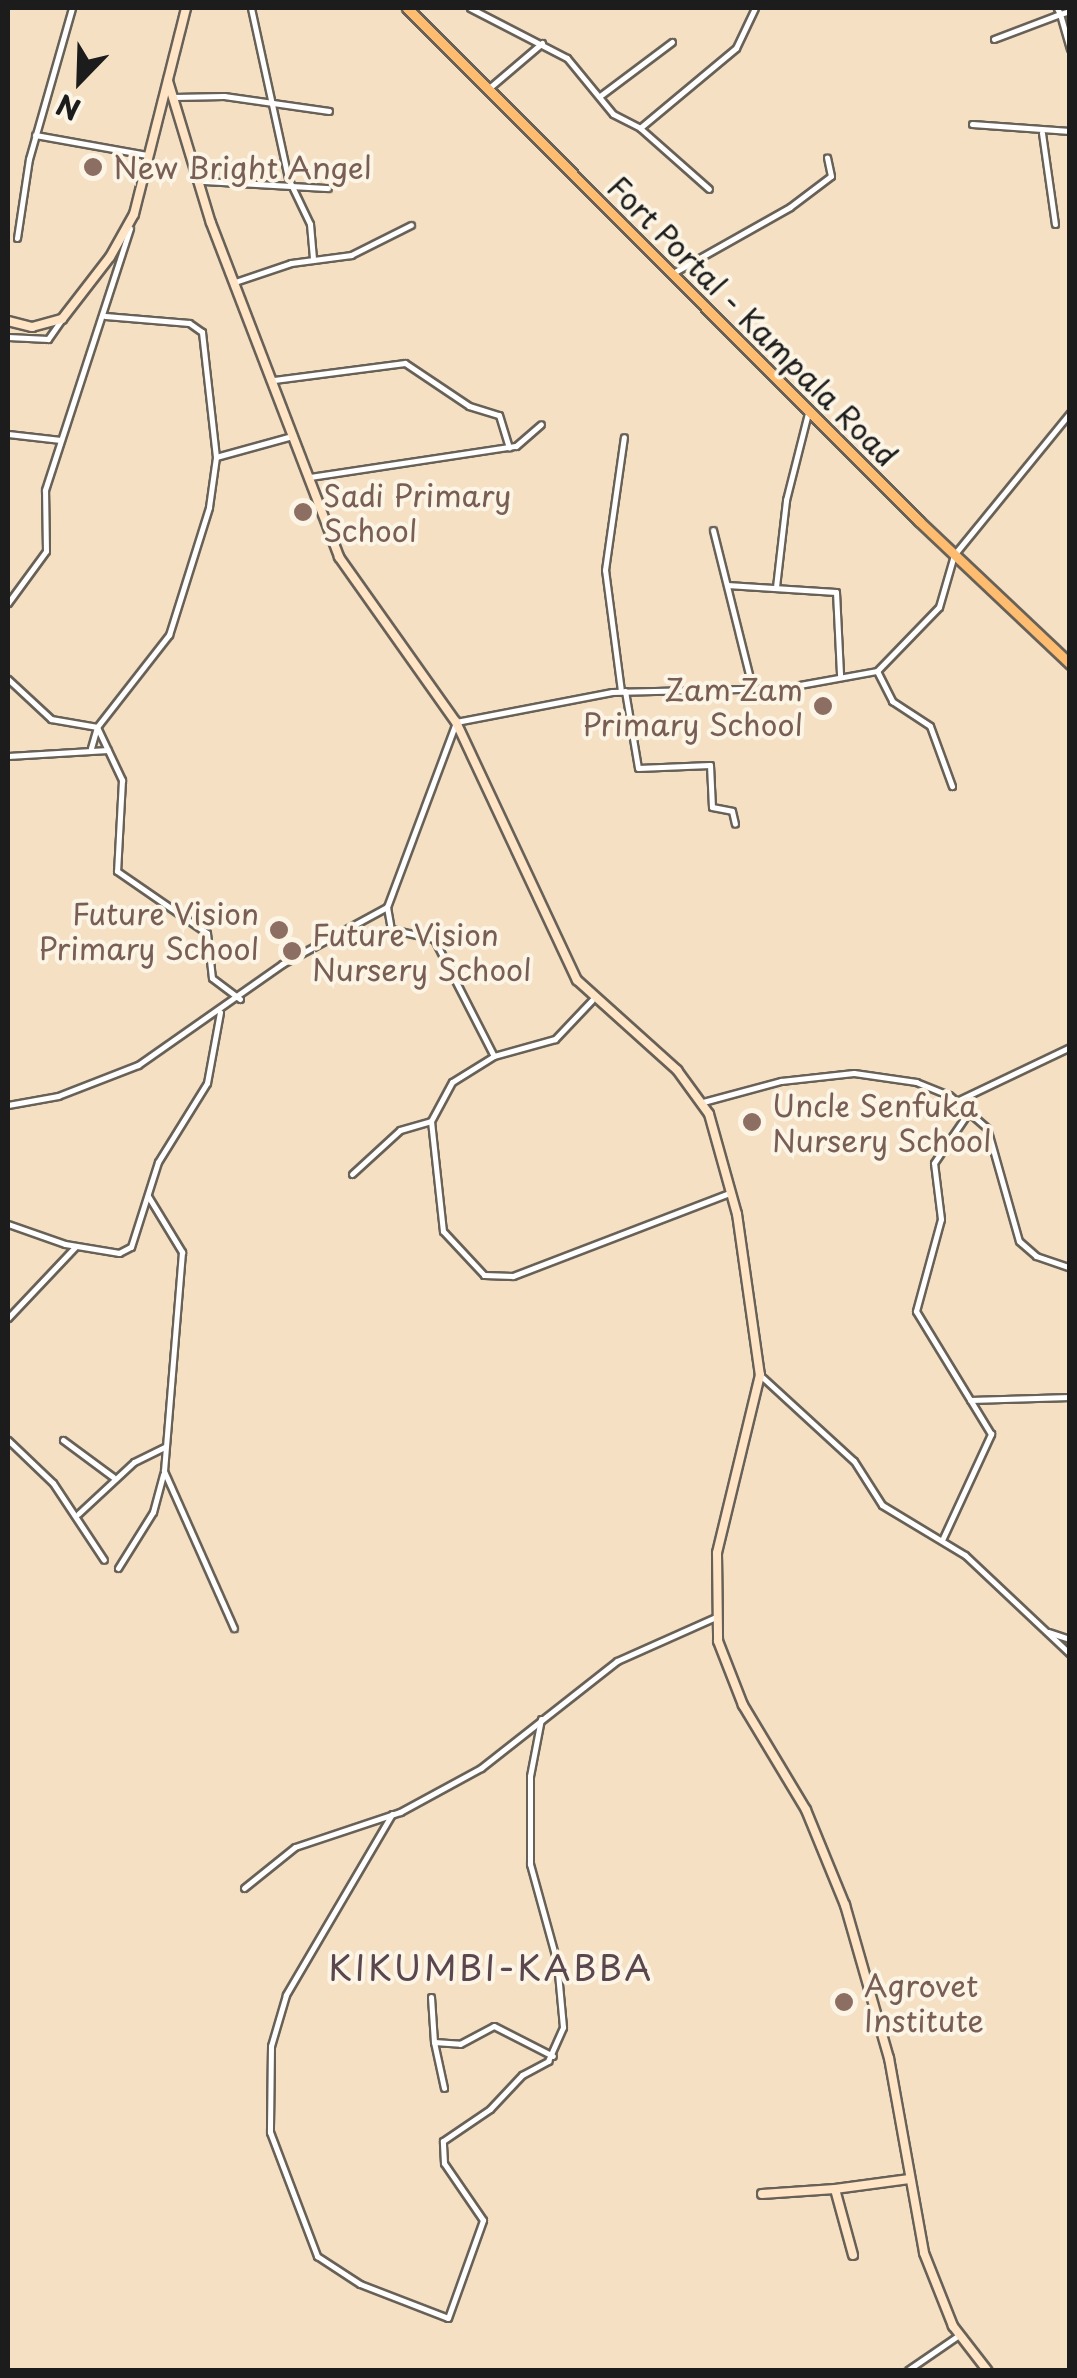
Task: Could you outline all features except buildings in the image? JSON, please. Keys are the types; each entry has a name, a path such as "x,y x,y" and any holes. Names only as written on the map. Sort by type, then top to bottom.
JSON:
{"main road":[{"name":"Fort Portal - Kampala Road","path":"407,8 954,555 1070,664"}],"street":[{"path":"17,238 35,135 72,8"},
{"path":"8,603 46,551 41,514 61,440 105,316 186,8"},
{"path":"251,8 290,184 306,208 313,258"},
{"path":"470,8 542,43 574,64 613,114 640,128 709,189"},
{"path":"640,128 736,48 755,8"},
{"path":"994,38 1059,11 1070,11"},
{"path":"1059,11 1070,49"},
{"path":"600,96 672,42"},
{"path":"488,89 542,43"},
{"path":"168,81 235,282 339,557 456,722 493,812 592,1000 630,1024 703,1102 732,1192 759,1334 760,1375 717,1553 716,1617 730,1680 806,1810 845,1905 889,2058 924,2252 958,2336 987,2370"},
{"path":"174,97 224,96 329,111"},
{"path":"972,124 1042,133 1070,131"},
{"path":"1042,133 1054,224"},
{"path":"35,135 150,156"},
{"path":"674,273 831,176 827,157"},
{"path":"202,181 328,188"},
{"path":"8,336 48,340 90,288 134,214"},
{"path":"235,282 313,258 351,255 411,225"},
{"path":"91,748 97,727 168,635 209,508 216,458 202,332 189,323 105,316"},
{"path":"8,321 32,326 62,320"},
{"path":"274,380 405,363 469,406 499,414 510,448"},
{"path":"776,587 786,500 809,408"},
{"path":"456,722 623,691 783,688 878,671 939,607 954,555 1070,413"},
{"path":"310,477 510,448 541,424"},
{"path":"8,434 61,440"},
{"path":"216,458 292,436"},
{"path":"624,437 605,570 638,768 710,764 712,808 732,812 735,824"},
{"path":"713,530 752,686"},
{"path":"727,585 839,595 834,638 840,676"},
{"path":"878,671 892,701 930,726 952,786"},
{"path":"8,678 51,719 97,727"},
{"path":"456,722 386,907 391,929 434,939 494,1056"},
{"path":"97,727 122,780 117,871 207,933 212,978 240,999"},
{"path":"8,756 91,748 108,750"},
{"path":"8,1105 114,1076 240,999 282,964 386,907"},
{"path":"592,1000 555,1039 494,1056 460,1075 431,1121 440,1224 484,1274 512,1276 732,1192"},
{"path":"8,1224 76,1246 125,1253 158,1162 207,1083 220,1012"},
{"path":"959,1100 1070,1047"},
{"path":"703,1102 781,1081 854,1074 916,1082 959,1100 995,1144 1019,1241 1036,1256 1070,1268"},
{"path":"943,1538 991,1438 916,1312 941,1219 934,1164 970,1110"},
{"path":"352,1174 400,1130 431,1121"},
{"path":"118,1568 153,1512 164,1471 182,1252 148,1196"},
{"path":"8,1318 76,1246"},
{"path":"760,1375 854,1460 882,1505 943,1538 1070,1654"},
{"path":"970,1400 1070,1397"},
{"path":"8,1440 39,1466 77,1515 104,1560"},
{"path":"63,1440 114,1477"},
{"path":"77,1515 114,1477 165,1447"},
{"path":"164,1471 234,1628"},
{"path":"244,1888 294,1847 392,1814 481,1768 617,1660 716,1617"},
{"path":"1046,1632 1070,1639"},
{"path":"392,1814 358,1883 300,1967 271,2046 270,2132 317,2256 360,2284 451,2316 482,2220 444,2163 445,2137 478,2119 522,2075 554,2056 562,2028 559,1972 530,1864 527,1814 542,1719"},
{"path":"431,1997 434,2042 444,2088"},
{"path":"434,2042 460,2044 494,2026 554,2056"},
{"path":"762,2194 909,2179"},
{"path":"835,2189 853,2255"},
{"path":"908,2370 958,2336"}],"place":[{"name":"New Bright Angel","path":"93,167"},
{"name":"Sadi Primary School","path":"303,512"},
{"name":"Zam Zam Primary School","path":"823,706"},
{"name":"Future Vision Primary School","path":"279,930"},
{"name":"Future Vision Nursery School","path":"292,951"},
{"name":"Uncle Senfuka Nursery School","path":"752,1122"},
{"name":"Agrovet Institute","path":"844,2002"}],"district":[{"name":"KIKUMBI-KABBA","path":"491,1967"}]}
